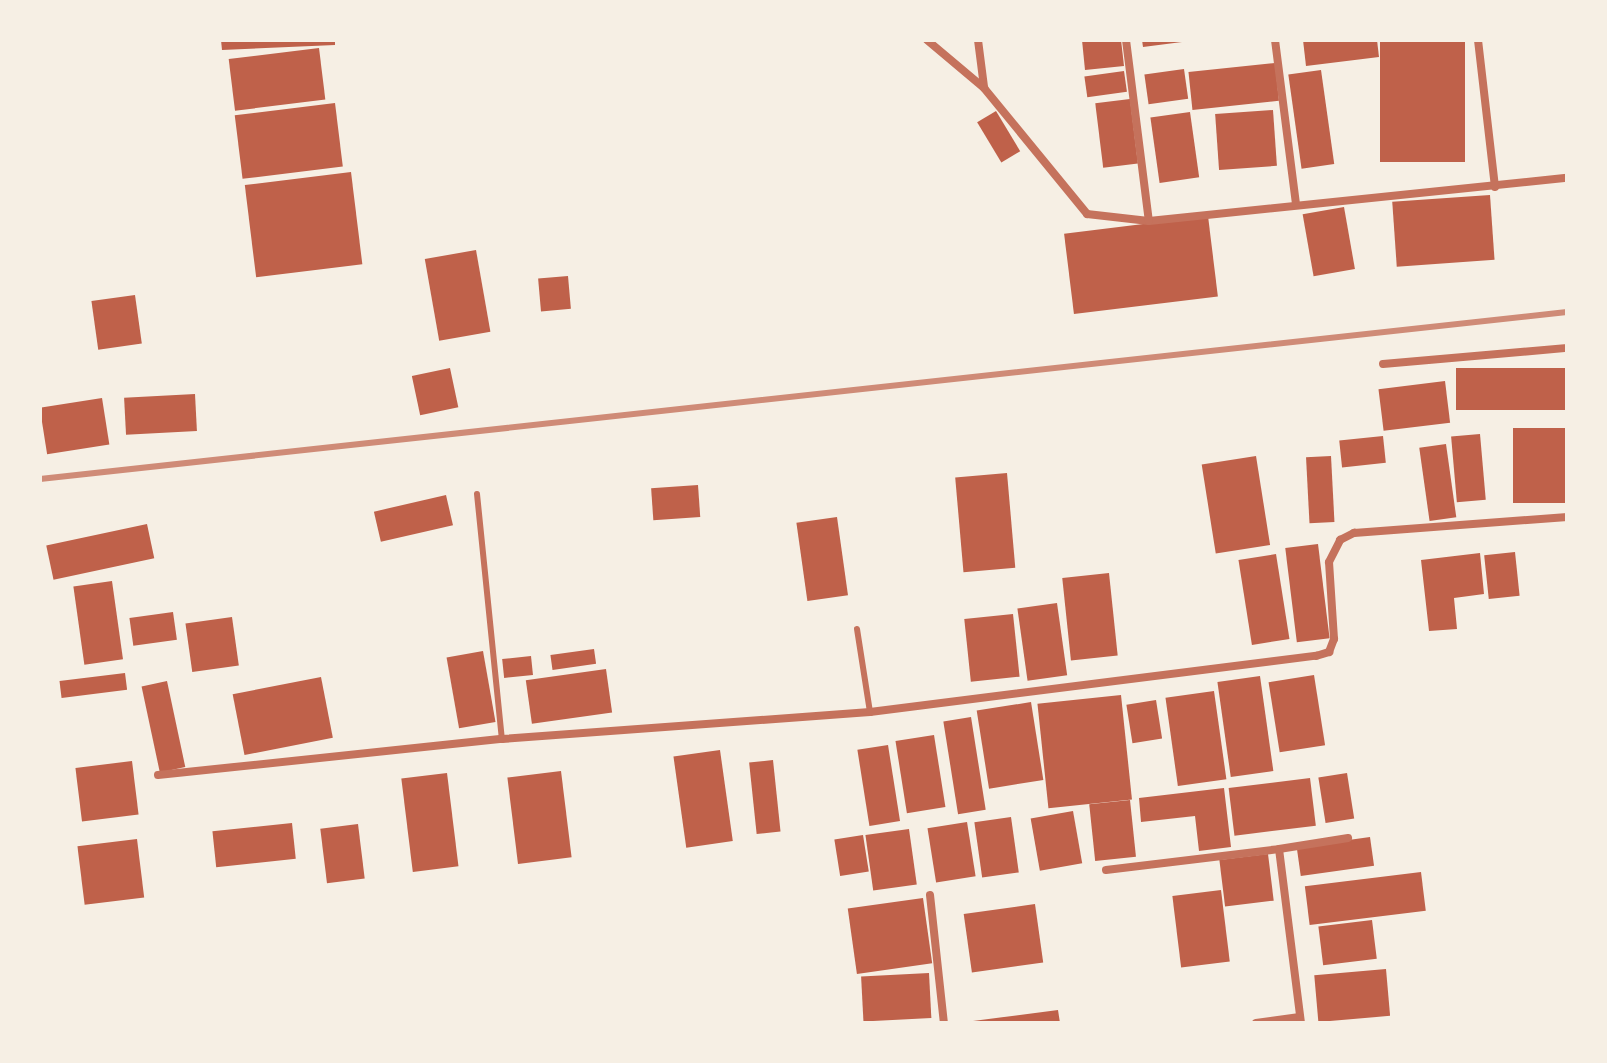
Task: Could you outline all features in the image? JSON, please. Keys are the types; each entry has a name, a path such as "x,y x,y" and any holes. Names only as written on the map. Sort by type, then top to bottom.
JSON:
{"street":[{"path":"927,40 984,88 1087,214 1149,221 1567,178"},
{"path":"978,40 984,88"},
{"path":"1126,40 1149,221"},
{"path":"1275,40 1296,205"},
{"path":"1478,40 1495,187"},
{"path":"1383,364 1567,348"},
{"path":"158,775 502,739 870,712 1316,656 1329,652 1334,639 1329,562 1340,540 1354,533 1567,517"},
{"path":"1106,870 1348,838"},
{"path":"1256,1023 1301,1020 1279,849"},
{"path":"930,895 944,1023"}],"lane":[{"path":"477,494 502,739"},
{"path":"857,629 870,712"}],"building":[{"path":"221,40 335,40 335,45 222,50"},
{"path":"1082,40 1121,40 1124,66 1085,70"},
{"path":"1142,40 1182,40 1182,42 1143,47"},
{"path":"1303,40 1377,40 1379,57 1306,66"},
{"path":"1380,40 1465,40 1465,162 1380,162"},
{"path":"319,48 325,100 235,111 229,59"},
{"path":"1275,63 1279,101 1192,110 1188,72"},
{"path":"1184,69 1188,99 1149,104 1144,75"},
{"path":"1321,70 1334,164 1302,169 1288,75"},
{"path":"1124,71 1127,92 1087,97 1084,77"},
{"path":"1130,99 1138,164 1103,168 1095,103"},
{"path":"335,103 343,167 243,179 235,115"},
{"path":"1273,110 1277,166 1219,170 1215,114"},
{"path":"996,111 1020,151 1001,163 977,122"},
{"path":"1190,112 1199,177 1160,183 1150,118"},
{"path":"351,172 362,264 256,277 245,185"},
{"path":"1490,195 1495,260 1397,267 1392,202"},
{"path":"1344,207 1355,269 1314,276 1303,214"},
{"path":"1208,216 1218,296 1074,314 1064,234"},
{"path":"476,250 490,332 439,341 425,259"},
{"path":"568,276 571,309 541,311 538,279"},
{"path":"135,295 142,344 98,350 91,301"},
{"path":"450,368 458,407 420,415 412,376"},
{"path":"1456,368 1567,368 1567,410 1456,410"},
{"path":"1445,381 1450,423 1384,431 1378,389"},
{"path":"195,394 197,431 126,435 124,398"},
{"path":"102,398 109,444 47,454 40,408"},
{"path":"1513,428 1567,428 1567,503 1513,503"},
{"path":"1480,434 1486,500 1457,502 1451,437"},
{"path":"1383,436 1386,463 1342,467 1339,441"},
{"path":"1446,444 1456,517 1430,521 1419,448"},
{"path":"1256,456 1270,545 1216,553 1202,465"},
{"path":"1331,456 1334,522 1309,523 1306,457"},
{"path":"1007,473 1015,568 963,572 955,478"},
{"path":"698,485 700,517 653,520 651,488"},
{"path":"446,495 453,525 381,542 374,512"},
{"path":"837,517 848,595 807,601 796,523"},
{"path":"147,524 154,558 54,580 46,545"},
{"path":"1318,544 1330,638 1297,642 1285,548"},
{"path":"1515,552 1520,596 1489,599 1484,555"},
{"path":"1480,553 1484,594 1454,598 1457,629 1429,631 1421,560"},
{"path":"1276,554 1289,639 1252,645 1238,560"},
{"path":"1109,573 1118,656 1071,660 1062,578"},
{"path":"112,581 123,659 84,665 73,586"},
{"path":"1057,603 1067,675 1028,681 1017,609"},
{"path":"173,612 177,640 133,646 129,618"},
{"path":"1013,614 1020,677 971,682 964,619"},
{"path":"232,617 239,666 192,672 185,624"},
{"path":"594,649 596,664 553,670 550,655"},
{"path":"483,651 496,722 459,728 447,657"},
{"path":"531,656 533,675 504,678 502,659"},
{"path":"606,669 612,713 532,724 526,680"},
{"path":"125,673 127,690 62,698 59,681"},
{"path":"1314,675 1325,745 1280,752 1269,682"},
{"path":"1260,676 1273,771 1231,777 1217,682"},
{"path":"321,677 333,738 244,755 233,694"},
{"path":"167,681 185,767 160,772 142,686"},
{"path":"1214,691 1226,779 1178,786 1165,698"},
{"path":"1121,695 1132,799 1048,808 1037,704"},
{"path":"1156,700 1162,739 1132,743 1126,705"},
{"path":"1031,702 1043,780 989,789 977,711"},
{"path":"971,717 986,810 958,814 943,721"},
{"path":"934,735 945,807 907,813 895,741"},
{"path":"888,745 900,821 869,826 857,750"},
{"path":"720,750 733,841 686,848 673,757"},
{"path":"773,760 781,832 757,834 749,763"},
{"path":"132,761 139,815 82,822 75,768"},
{"path":"561,771 572,857 518,864 507,778"},
{"path":"447,773 458,866 413,872 401,779"},
{"path":"1347,773 1354,818 1326,823 1318,778"},
{"path":"1310,778 1316,826 1234,836 1229,788"},
{"path":"1224,788 1231,847 1199,851 1195,816 1141,822 1139,798"},
{"path":"1130,800 1136,857 1095,861 1089,804"},
{"path":"1073,811 1082,863 1040,871 1031,818"},
{"path":"1011,817 1019,872 982,878 974,822"},
{"path":"967,822 976,876 936,883 927,828"},
{"path":"292,823 296,859 216,867 212,831"},
{"path":"358,824 365,879 327,883 320,829"},
{"path":"909,829 917,884 873,891 865,835"},
{"path":"863,835 869,872 840,876 834,840"},
{"path":"1370,837 1374,866 1301,876 1297,847"},
{"path":"137,839 144,898 85,905 77,846"},
{"path":"1268,854 1274,901 1225,907 1219,860"},
{"path":"1421,872 1426,911 1310,925 1305,886"},
{"path":"1221,890 1230,961 1181,967 1172,896"},
{"path":"923,898 932,963 857,974 848,909"},
{"path":"1035,904 1043,962 972,972 964,914"},
{"path":"1372,920 1377,959 1323,965 1318,927"},
{"path":"1386,969 1390,1016 1318,1022 1314,975"},
{"path":"929,973 931,1018 863,1021 861,977"},
{"path":"1058,1010 1060,1023 973,1021"}],"railway":[{"path":"40,479 1567,312"}]}
